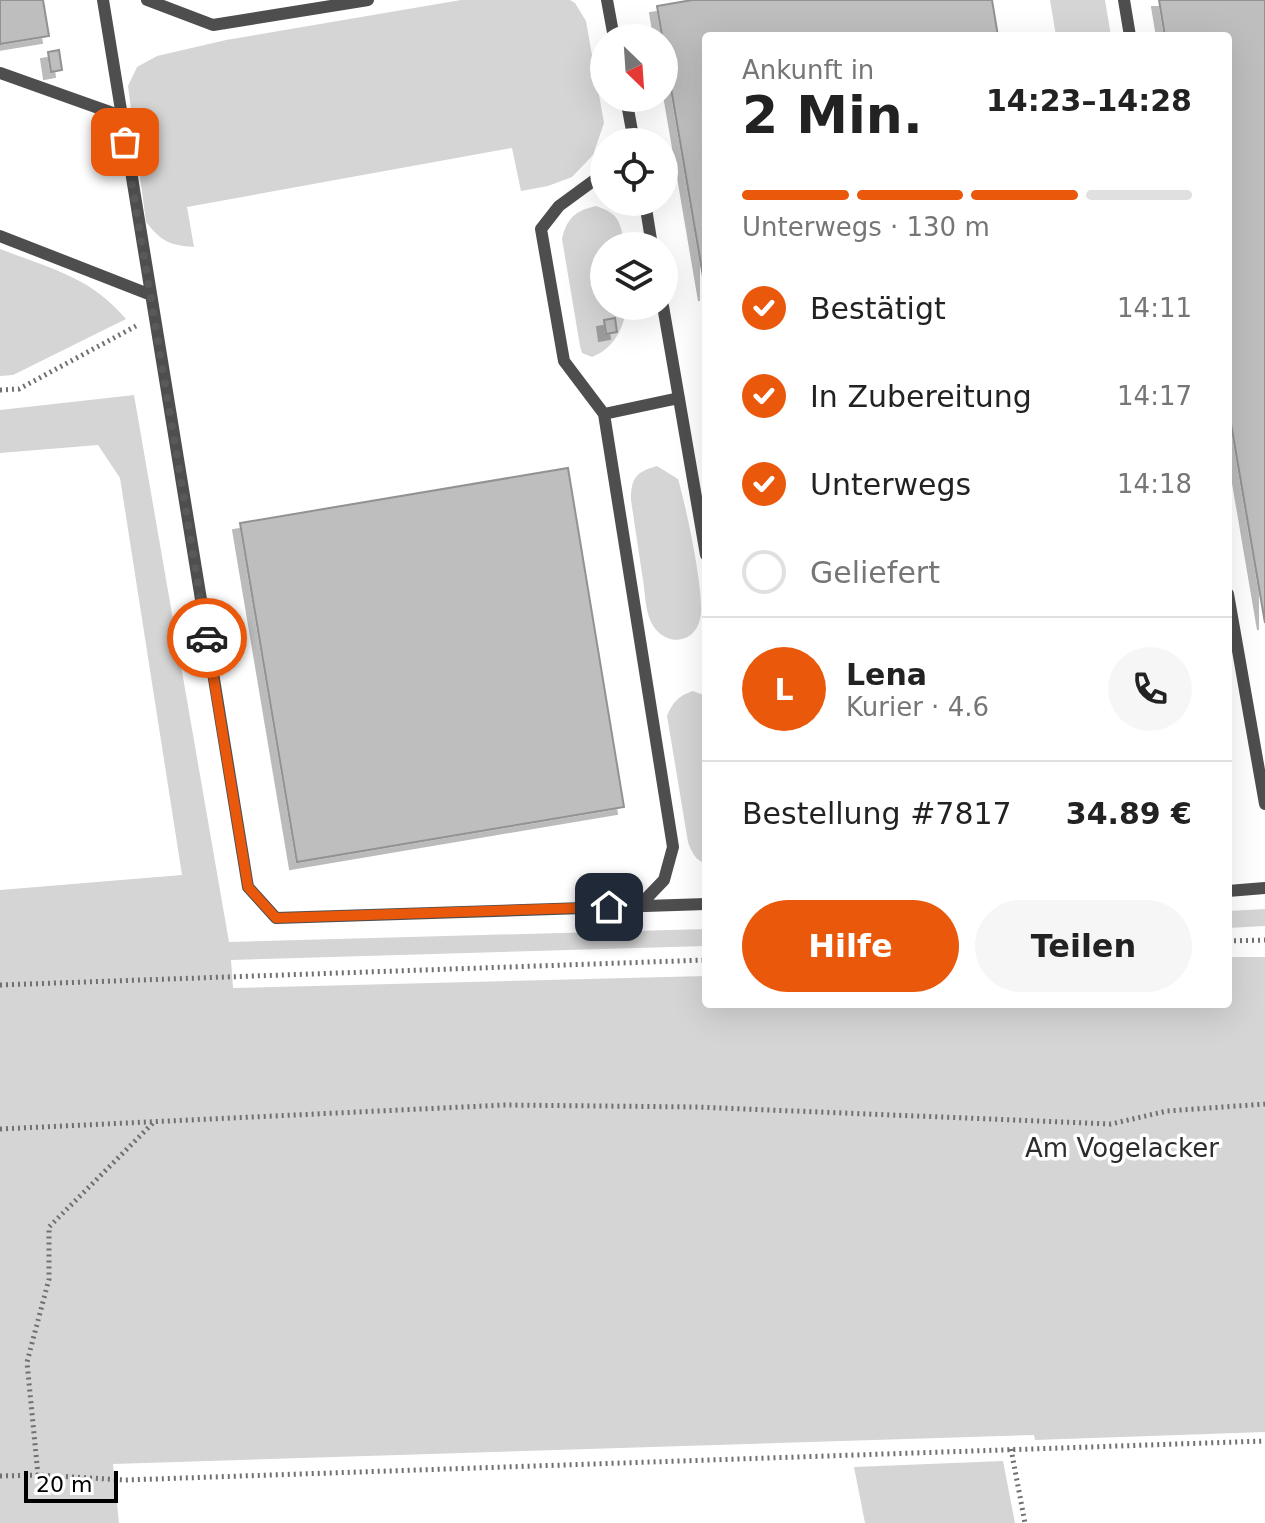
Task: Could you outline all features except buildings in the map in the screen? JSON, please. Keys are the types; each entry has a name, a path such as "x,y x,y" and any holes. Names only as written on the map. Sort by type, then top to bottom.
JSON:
{"lane":[{"path":"103,0 248,887 276,918 702,904"},
{"path":"147,0 213,25 368,0"},
{"path":"607,0 611,24"},
{"path":"1124,0 1129,32"},
{"path":"0,73 121,116"},
{"path":"590,183 559,206 541,229 564,361 604,414 673,847 664,880 639,906"},
{"path":"0,236 151,295"},
{"path":"665,320 702,532"},
{"path":"604,414 679,398"},
{"path":"1232,617 1265,804"},
{"path":"1232,891 1265,888"}],"path":[{"path":"0,390 19,389 154,316"},
{"path":"1232,941 1265,940"},
{"path":"0,985 702,960"},
{"path":"0,1129 505,1105 697,1107 1111,1124 1167,1111 1265,1104"},
{"path":"38,1475 27,1362 49,1279 49,1227 153,1123"},
{"path":"0,1476 125,1480 1265,1441"},
{"path":"1011,1449 1025,1523"}],"green space":[{"path":"461,0 570,0 586,21 590,44 590,112 602,112 604,123 602,128 590,128 590,158 572,177 548,186 521,191 512,148 187,207 194,247 178,245 157,234 146,222 128,86 137,67 157,56 226,40"},
{"path":"1050,0 1105,0 1110,32 1055,32"},
{"path":"590,208 590,216 614,216 622,232 590,232 590,320 623,320 612,343 592,357 582,353 580,346 562,239 573,216"},
{"path":"0,249 84,283 126,319 13,375 0,376"},
{"name":"Am Vogelacker","path":"134,395 229,942 702,929 702,946 231,960 233,988 702,976 702,1008 1232,1008 1232,957 1265,957 1265,1432 1035,1440 1034,1435 113,1464 119,1523 0,1523 0,890 182,875 120,478 98,445 0,453 0,410"},
{"path":"657,466 678,479 699,584 701,613 698,624 693,633 678,640 661,634 649,617 631,500 636,477"},
{"path":"693,691 702,694 702,862 692,852 688,842 667,716 683,695"},
{"path":"1265,909 1265,926 1232,928 1232,911"},
{"path":"1003,1461 1015,1523 865,1523 854,1467"}],"way so far":[{"path":"125,142 207,638"}],"route":[{"path":"207,638 248,887 276,918 609,907"}]}
